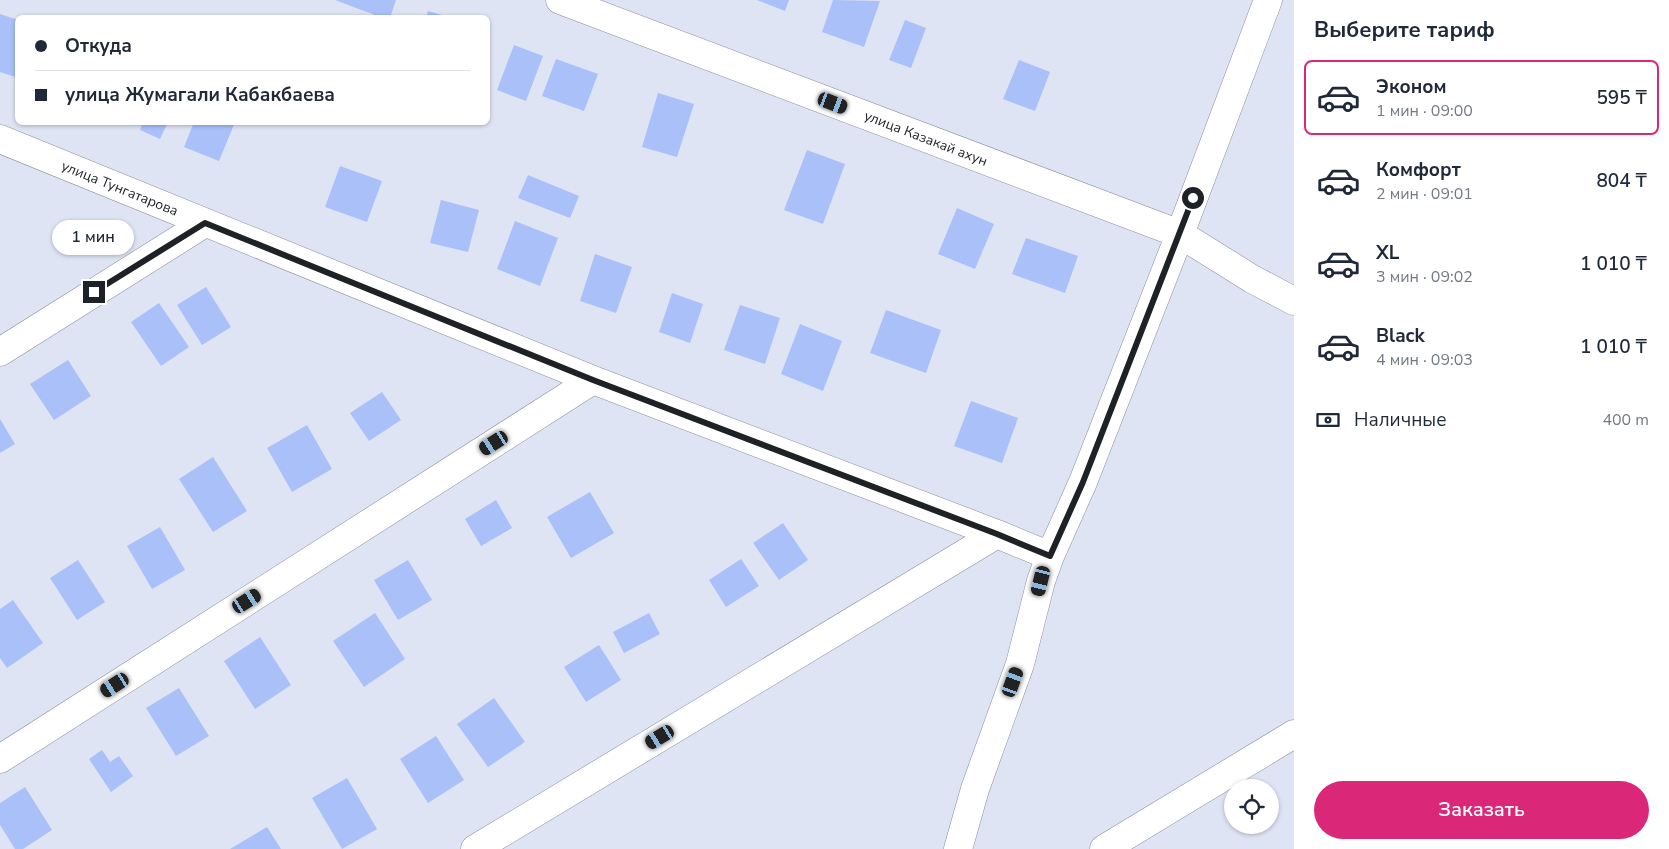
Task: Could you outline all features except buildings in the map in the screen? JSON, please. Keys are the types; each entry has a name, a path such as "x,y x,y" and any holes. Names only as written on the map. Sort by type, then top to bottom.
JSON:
{"street":[{"name":"улица Казакай ахун","path":"560,0 1180,234 1252,279 1294,301"},
{"path":"958,849 975,789 1020,664 1041,581 1050,556 1083,482 1180,234 1268,0"},
{"name":"улица Тунгатарова","path":"0,140 593,380 1050,556"},
{"path":"0,352 205,223"},
{"path":"0,758 593,380"},
{"path":"475,849 997,534"},
{"path":"1104,849 1294,734"}],"route":[{"path":"94,292 205,223 593,380 1050,556 1083,482 1193,198"}]}
